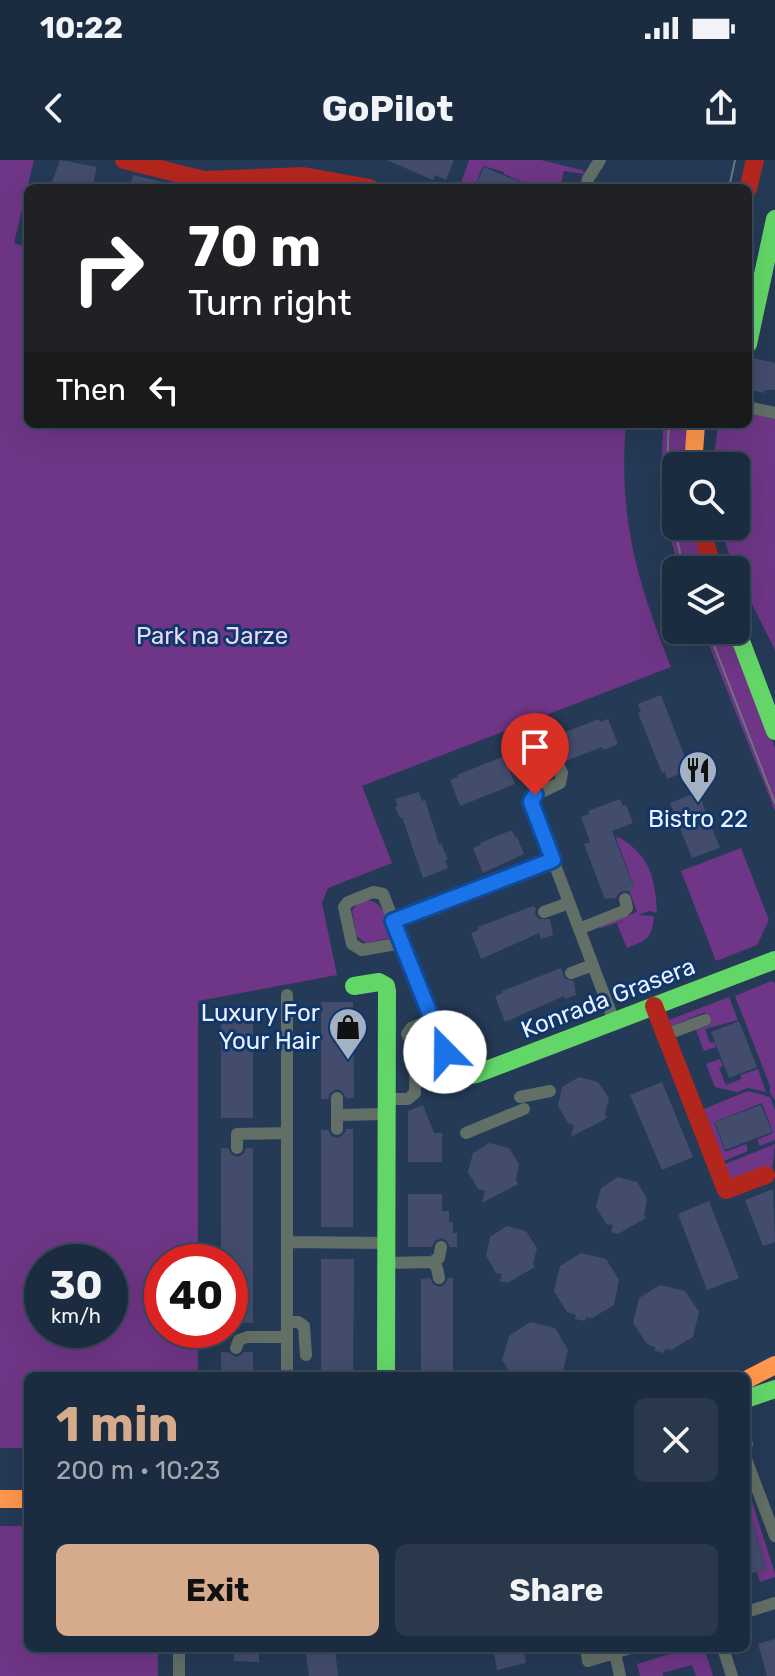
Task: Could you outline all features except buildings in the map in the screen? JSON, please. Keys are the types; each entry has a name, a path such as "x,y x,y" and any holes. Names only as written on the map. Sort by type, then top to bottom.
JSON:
{"street":[{"path":"124,160 153,164 204,180 303,176 348,184"},
{"path":"587,184 600,160"},
{"path":"749,184 755,160"},
{"path":"752,325 775,219"},
{"path":"752,408 775,413"},
{"path":"694,452 696,428"},
{"path":"742,644 775,731"},
{"path":"560,768 560,783 535,795 531,802 614,1021"},
{"path":"393,921 553,860"},
{"path":"378,892 383,894 393,921 402,943 362,950 352,944 344,907 348,902 378,892"},
{"path":"579,929 624,911 627,908 625,899"},
{"path":"544,912 569,903"},
{"name":"Konrada Grasera","path":"402,943 453,1071 464,1076 775,960"},
{"path":"571,973 593,965"},
{"path":"354,986 379,982 386,986 386,1372"},
{"path":"287,995 287,1372"},
{"path":"654,1006 726,1190 766,1175"},
{"path":"337,1115 386,1107 415,1093 416,1053 407,1034 411,1028 431,1020"},
{"path":"665,1035 705,1020"},
{"path":"466,1133 550,1091"},
{"path":"337,1098 337,1129"},
{"path":"237,1118 237,1148"},
{"path":"237,1134 286,1133"},
{"path":"287,1242 385,1243"},
{"path":"386,1263 432,1262 439,1258 441,1247"},
{"path":"432,1262 439,1278"},
{"path":"287,1322 298,1322 304,1326 306,1355"},
{"path":"248,1337 287,1337"},
{"path":"750,1378 775,1365"},
{"path":"750,1398 775,1389"},
{"path":"750,1468 772,1520 775,1536"},
{"path":"0,1499 24,1499"},
{"path":"750,1611 775,1603"},
{"path":"179,1652 179,1676"},
{"path":"592,1676 587,1654 618,1652"},
{"path":"724,1652 732,1676"},
{"path":"615,1653 620,1676"}],"green space":[{"name":"Park na Jarze","path":"0,160 34,160 28,184 24,184 24,202 14,243 24,246 24,428 626,428 625,489 633,548 648,606 671,667 362,786 392,863 328,888 322,903 337,975 198,1001 198,1244 144,1244 144,1348 198,1348 198,1372 24,1372 24,1448 0,1448"},
{"path":"469,160 541,160 582,170 585,174 564,171 561,183 564,184 530,184 483,166 476,184 461,184"},
{"path":"752,414 775,419 775,650 750,600 750,556 730,556 725,540 750,540 750,452 715,452 718,428 752,428"},
{"path":"664,428 688,428 687,452 662,452"},
{"path":"671,540 697,540 702,556 675,556"},
{"path":"709,644 734,644 775,748 775,811"},
{"path":"619,837 638,852 649,869 657,913 649,911 638,915 654,916 652,930 644,940 627,948 617,924 626,920 599,927 637,912 629,890 634,887 616,838"},
{"path":"741,848 769,920 757,945 716,961 681,871"},
{"path":"367,900 382,909 390,926 390,938 366,943 356,936 352,911 356,905"},
{"path":"771,981 775,983 775,1101 735,996"},
{"path":"729,997 738,1020 705,1029 710,1043 714,1042 716,1047 704,1051 696,1030 710,1025 705,1012 672,1026 669,1020"},
{"path":"720,1059 723,1066 719,1068 726,1085 758,1069 766,1092 748,1088 737,1092 715,1087 706,1064"},
{"path":"748,1091 770,1097 775,1110 775,1140 760,1146 757,1140 773,1133 762,1103 714,1122 725,1152 746,1144 748,1151 724,1161 704,1109"},
{"path":"775,1144 771,1180 731,1180 725,1164"},
{"path":"750,1495 775,1573 775,1577 760,1582 757,1572 767,1569 750,1515"},
{"path":"0,1526 24,1526 24,1652 158,1652 158,1676 0,1676"},
{"path":"677,1652 705,1652 713,1676 696,1676 692,1665 663,1673 663,1676 640,1676 637,1664"}],"tram line":[{"path":"730,184 735,160"},
{"path":"669,428 670,498 682,556"},
{"path":"713,644 775,803"}],"traffic: fast":[{"path":"752,325 775,219"},
{"path":"742,644 775,731"},
{"path":"402,943 448,1061 455,1073 464,1076 775,960"},
{"path":"354,986 379,982 386,986 387,991 386,1372"},
{"path":"750,1398 775,1389"}],"traffic: slow":[{"path":"694,452 696,428"},
{"path":"750,1378 775,1365"},
{"path":"0,1499 24,1499"}],"traffic: jam":[{"path":"124,160 204,180 303,176 348,184"},
{"path":"749,184 755,160"},
{"path":"705,540 709,556"},
{"path":"654,1006 726,1190 766,1175"}],"place":[{"name":"Bistro 22","path":"698,804"},
{"name":"Luxury For Your Hair","path":"348,1061"}],"route":[{"path":"445,1052 393,921 553,860 531,802 535,795"}]}
